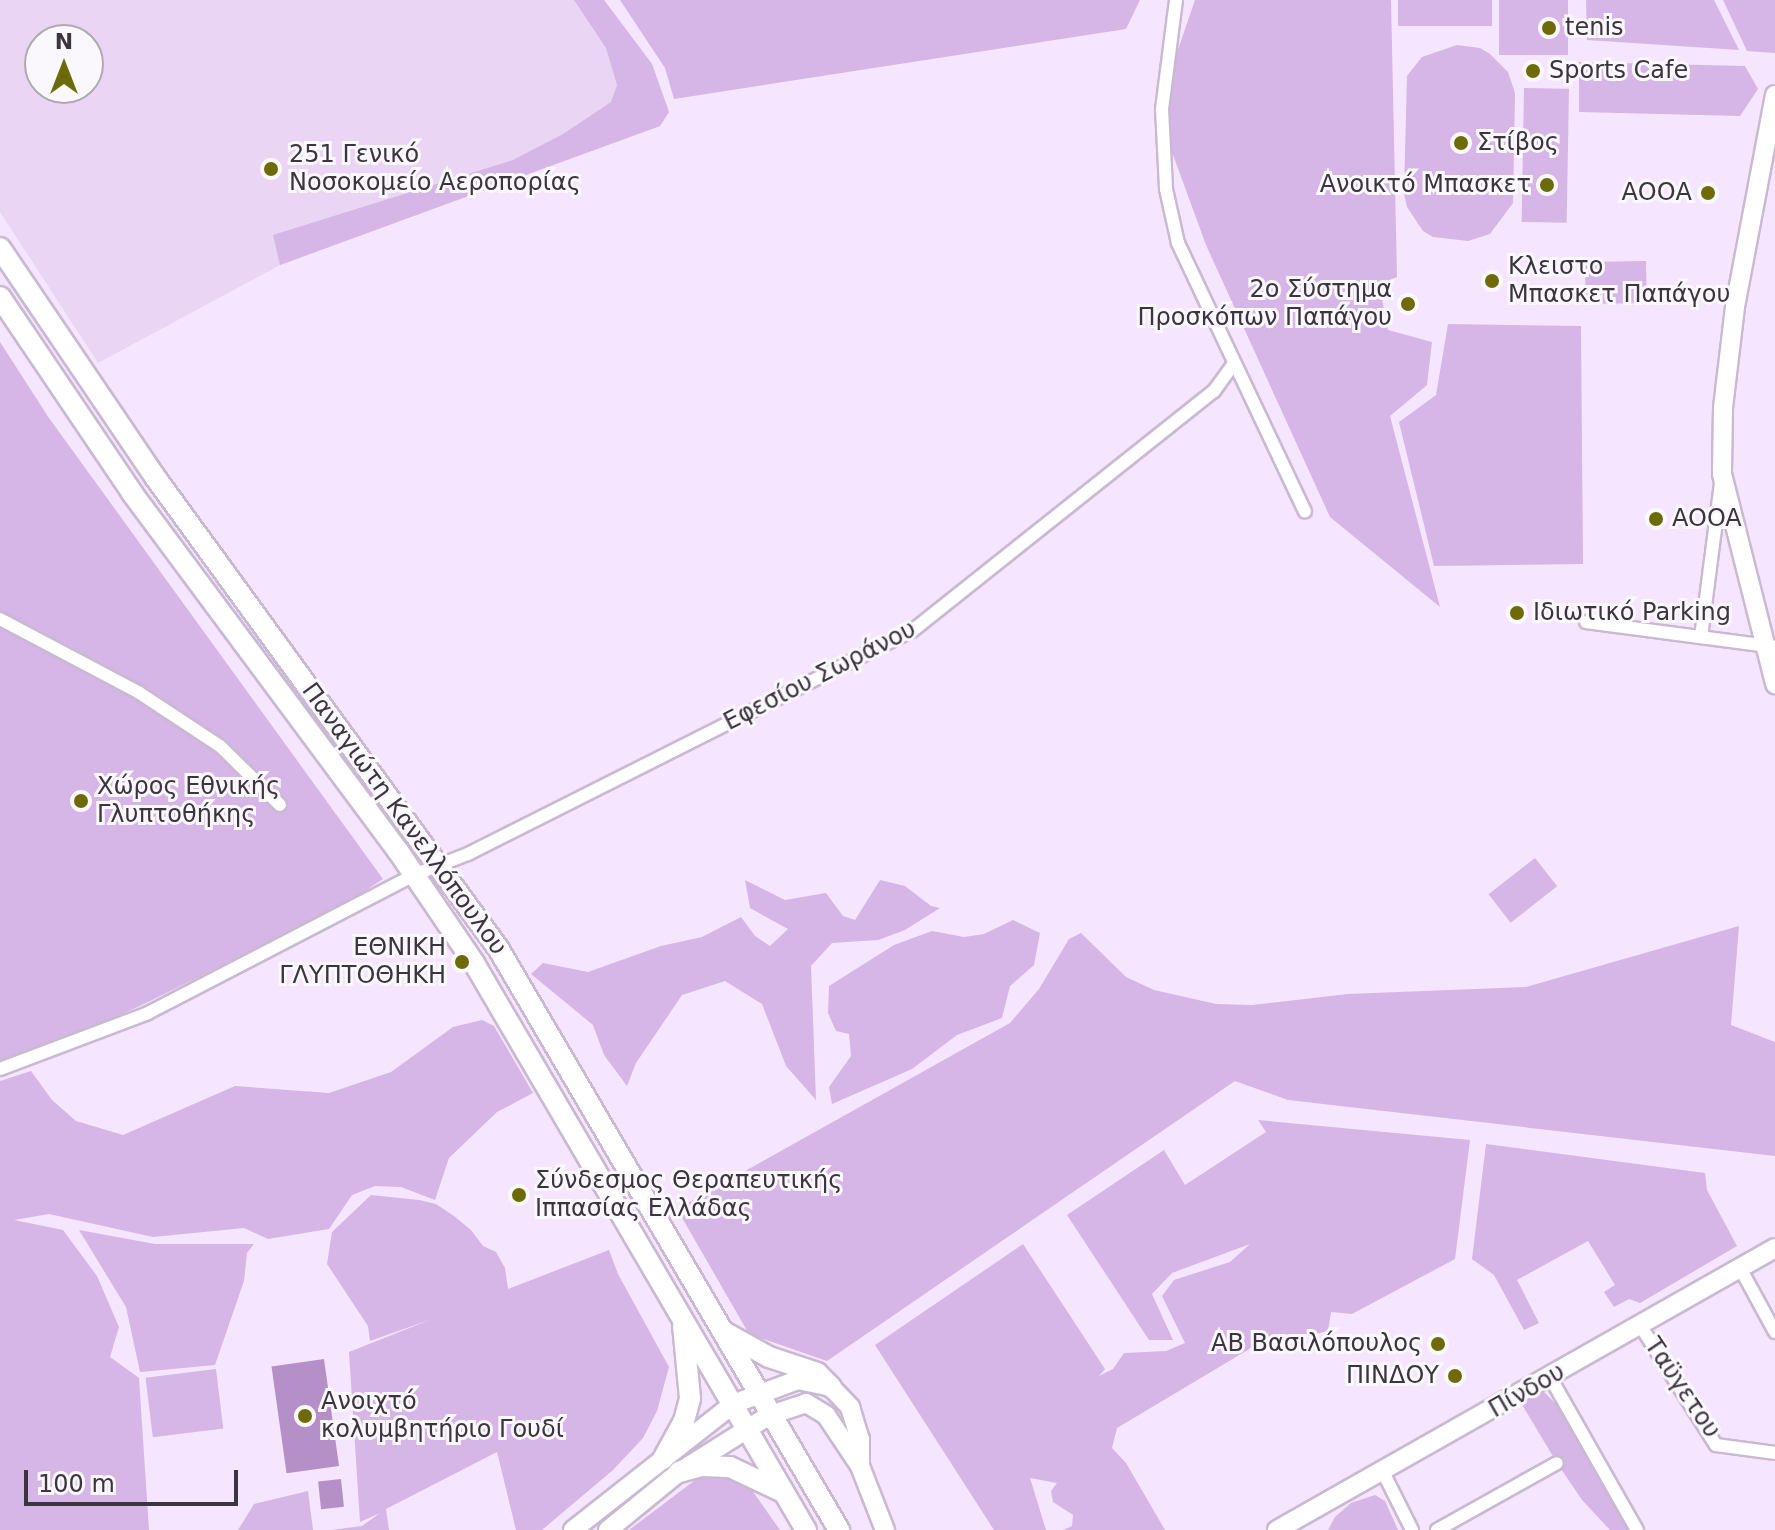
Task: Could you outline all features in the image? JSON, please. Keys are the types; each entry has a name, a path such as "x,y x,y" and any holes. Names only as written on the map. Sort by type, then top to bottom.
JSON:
{"main road":[{"name":"Παναγιώτη Κανελλόπουλου","path":"0,248 155,477 441,865 498,948 839,1530"},
{"name":"Παναγιώτη Κανελλόπουλου","path":"0,297 132,493 414,875 474,963 806,1530"},
{"path":"663,1459 684,1421 690,1398 691,1376 681,1313"},
{"path":"724,1332 769,1357 817,1373 831,1387"},
{"path":"679,1472 701,1466 730,1467 783,1492"}],"street":[{"path":"1176,0 1162,109 1166,189 1178,243 1305,512"},
{"path":"1701,637 1722,474 1723,408 1735,307 1772,134 1775,95"},
{"name":"Εφεσίου Σωράνου","path":"0,1069 148,1013 414,875 468,854 912,631 1214,391 1233,365"},
{"path":"1722,474 1770,646 1775,684"},
{"path":"0,619 138,692 220,746 280,805"},
{"path":"1586,622 1770,646"},
{"name":"Πίνδου","path":"1277,1530 1775,1248"},
{"path":"1740,1268 1775,1332"},
{"name":"Ταϋγετου","path":"1640,1325 1716,1445 1775,1453"},
{"path":"1550,1377 1637,1530"},
{"path":"573,1530 733,1404 798,1380 831,1387 847,1403 857,1419 860,1466"},
{"path":"733,1404 770,1415"},
{"path":"608,1530 679,1472 770,1415 801,1404 813,1405 830,1419 860,1466 885,1530"},
{"path":"1437,1530 1557,1463"},
{"path":"1383,1472 1412,1530"}],"shaded area":[{"name":"251 Γενικό Νοσοκομείο Αεροπορίας","path":"0,0 604,0 652,64 669,112 660,126 280,265 98,363 0,212"},
{"path":"574,0 604,0 652,64 669,112 660,126 280,265 273,235 513,160 563,134 611,102 617,85 606,48"},
{"path":"620,0 1140,0 1126,29 674,99 665,68"},
{"path":"1195,0 1391,0 1397,277 1379,284 1388,330 1432,342 1427,385 1390,416 1440,607 1330,517 1206,245 1157,111"},
{"path":"1398,0 1492,0 1492,26 1398,26"},
{"path":"1499,0 1568,0 1568,55 1499,55"},
{"path":"1586,0 1714,0 1739,50 1587,40"},
{"path":"1723,0 1775,0 1775,53 1747,51"},
{"path":"1457,45 1480,48 1490,54 1508,72 1515,93 1513,203 1490,234 1468,241 1433,237 1423,231 1407,207 1404,193 1407,76 1422,57"},
{"path":"1579,62 1745,66 1758,89 1740,116 1579,112"},
{"path":"1524,88 1569,89 1567,223 1522,222"},
{"path":"1646,261 1647,303 1586,304 1585,262"},
{"path":"1448,324 1581,326 1583,564 1434,566 1399,422 1436,395"},
{"path":"0,342 49,418 383,879 341,907 146,1003 51,1047 0,1064"},
{"path":"1535,858 1557,886 1511,923 1489,894"},
{"path":"745,880 785,900 826,893 843,916 855,920 880,880 905,886 931,906 940,908 905,930 878,940 832,943 811,966 816,1100 786,1066 762,1004 725,981 682,995 636,1063 627,1086 604,1055 593,1025 531,974 543,963 588,972 661,946 702,937 741,917 755,936 770,946 788,929 750,908"},
{"path":"1013,920 1040,933 1034,965 1010,986 1002,1018 957,1035 912,1069 832,1104 829,1087 851,1056 849,1034 836,1031 828,1013 829,986 894,945 932,931 964,937 984,934"},
{"path":"1739,926 1731,1025 1775,1042 1775,1156 1288,1100 1235,1081 827,1361 749,1334 677,1209 1010,1023 1039,989 1069,939 1081,933 1126,977 1154,990 1216,1004 1252,1005 1348,994 1526,987"},
{"path":"482,1020 494,1026 533,1093 497,1112 449,1158 435,1200 401,1187 375,1186 352,1195 329,1229 268,1239 244,1228 153,1237 49,1214 14,1220 63,1230 97,1276 119,1327 110,1357 139,1378 149,1530 0,1530 0,1081 31,1071 52,1100 76,1121 123,1135 235,1086 329,1093 391,1072 453,1027"},
{"path":"1258,1120 1470,1140 1455,1259 1352,1314 1331,1312 1328,1331 1311,1335 1273,1335 1117,1428 1112,1448 1126,1463 1165,1530 1063,1530 1072,1526 1073,1515 1053,1502 1051,1491 1057,1483 1030,1478 1046,1530 994,1530 875,1345 1023,1244 1105,1369 1099,1376 1113,1369 1124,1353 1166,1351 1185,1343 1162,1296 1174,1280 1230,1262 1250,1244 1172,1273 1152,1294 1173,1340 1149,1340 1067,1215 1164,1150 1185,1185 1266,1132"},
{"path":"1486,1144 1705,1173 1707,1190 1737,1246 1640,1303 1629,1299 1614,1307 1604,1292 1615,1285 1588,1241 1517,1280 1539,1323 1524,1330 1494,1275 1472,1259"},
{"path":"371,1195 436,1204 454,1216 471,1230 483,1246 496,1252 505,1268 508,1289 609,1250 618,1274 669,1367 657,1411 643,1438 613,1470 542,1530 516,1530 497,1452 386,1509 389,1530 331,1530 362,1526 380,1513 360,1522 349,1352 432,1319 370,1341 368,1326 327,1264 332,1232"},
{"path":"79,1230 155,1244 254,1244 247,1253 244,1281 215,1365 140,1372 126,1307"},
{"name":"Ανοιχτό κολυμβητήριο Γουδί","path":"324,1359 339,1466 287,1473 272,1366"},
{"path":"216,1369 223,1429 153,1437 146,1378"},
{"path":"1543,1391 1578,1426 1637,1530 1610,1530 1582,1500 1521,1403"},
{"path":"716,1474 734,1476 749,1486 780,1530 629,1530 698,1478"},
{"path":"341,1479 344,1507 321,1509 318,1481"},
{"path":"308,1491 313,1530 238,1530 254,1504"},
{"path":"1375,1495 1385,1501 1398,1530 1328,1530 1335,1517 1351,1503"}],"place":[{"name":"tenis","path":"1549,28"},
{"name":"Sports Cafe","path":"1533,71"},
{"name":"Στίβος","path":"1461,143"},
{"name":"251 Γενικό Νοσοκομείο Αεροπορίας","path":"271,169"},
{"name":"Ανοικτό Μπασκετ","path":"1547,185"},
{"name":"ΑΟΟΑ","path":"1708,193"},
{"name":"Κλειστο Μπασκετ Παπάγου","path":"1492,281"},
{"name":"2ο Σύστημα Προσκόπων Παπάγου","path":"1408,304"},
{"name":"AOOA","path":"1656,519"},
{"name":"Ιδιωτικό Parking","path":"1517,613"},
{"name":"Χώρος Εθνικής Γλυπτοθήκης","path":"81,801"},
{"name":"ΕΘΝΙΚΗ ΓΛΥΠΤΟΘΗΚΗ","path":"462,962"},
{"name":"Σύνδεσμος Θεραπευτικής Ιππασίας Ελλάδας","path":"519,1195"},
{"name":"ΑΒ Βασιλόπουλος","path":"1438,1344"},
{"name":"ΠΙΝΔΟΥ","path":"1455,1376"},
{"name":"Ανοιχτό κολυμβητήριο Γουδί","path":"305,1416"}]}
